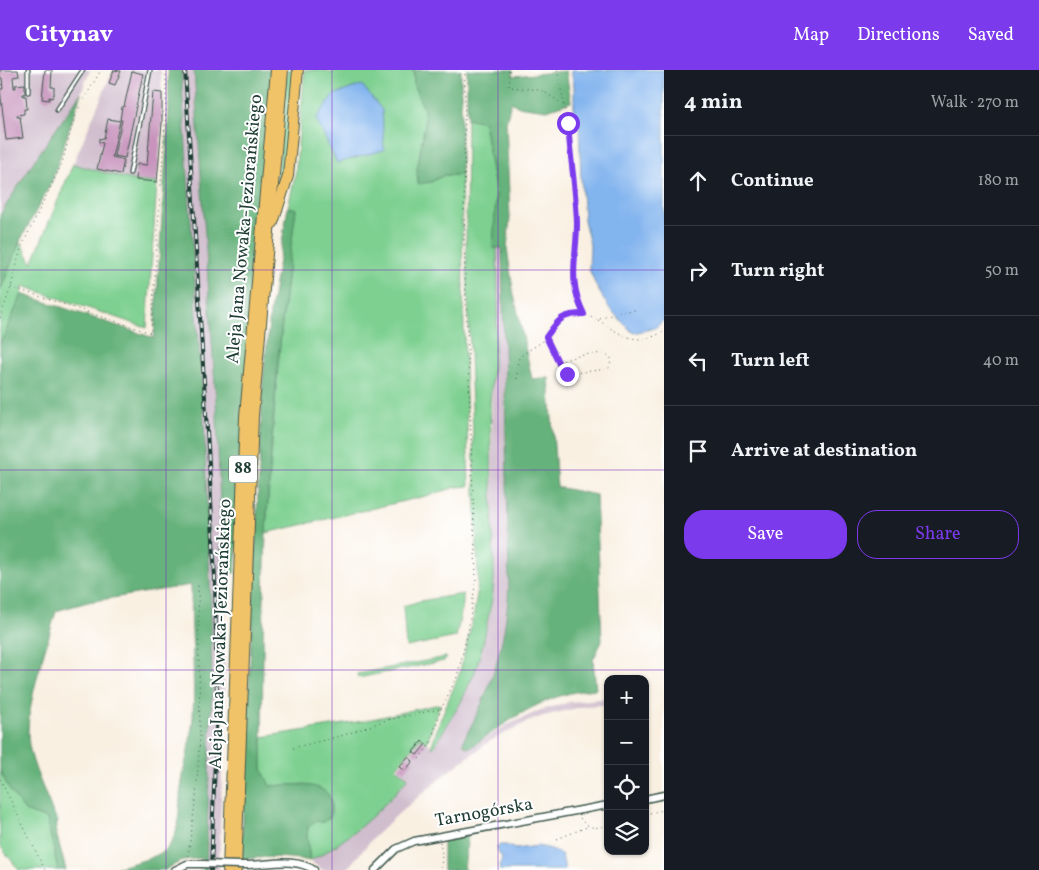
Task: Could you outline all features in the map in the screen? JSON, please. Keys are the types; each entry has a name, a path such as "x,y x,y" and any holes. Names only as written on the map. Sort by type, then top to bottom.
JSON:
{"main road":[{"name":"Aleja Jana Nowaka-Jeziorańskiego","path":"228,870 245,416 276,70"},
{"name":"Aleja Jana Nowaka-Jeziorańskiego","path":"239,868 253,416 283,70"},
{"path":"268,240 288,176 298,70"}],"street":[{"path":"649,798 664,795"},
{"name":"Tarnogórska","path":"375,870 389,855 404,845 439,836 604,807"},
{"path":"175,870 187,864 239,868 296,862 307,865 314,870"}],"lane":[{"path":"28,70 28,92"},
{"path":"57,110 83,70"},
{"path":"130,173 150,70"}],"path":[{"path":"0,318 11,287 21,248 62,163 75,115 101,70"},
{"path":"11,287 151,333 166,109 166,70"},
{"path":"419,759 430,744 441,709 457,677 469,624 476,579 464,242 465,70"},
{"path":"509,70 509,87 541,90 565,106"},
{"path":"557,70 565,106 577,223 573,280 584,314"},
{"path":"597,320 635,310"},
{"path":"517,380 519,358 542,342 563,317 570,314 584,314 629,339 646,338 658,335 664,331"},
{"path":"546,337 558,363 562,371 567,374 607,368 610,366 611,361 608,355 598,353 571,358 558,363"},
{"path":"187,864 196,796 200,738 198,584"},
{"path":"293,748 344,736 387,720 441,709"},
{"path":"0,779 45,870"},
{"path":"649,813 664,810"},
{"path":"575,812 588,827"},
{"path":"557,839 588,827 604,826"},
{"path":"439,836 442,854 441,870"}],"shaded area":[{"path":"0,70 90,70 81,93 32,164 0,215"},
{"path":"113,70 161,70 163,123 157,183 136,181 73,164"},
{"path":"181,70 194,70 217,416 225,667 219,870 206,870 212,688 211,612 204,421"},
{"path":"485,70 507,278 504,376 509,578 506,620 502,642 489,687 473,723 474,745 507,725 541,710 570,702 604,698 604,705 585,706 543,716 490,741 449,771 397,815 373,838 346,870 322,870 310,861 341,842 421,738 433,747 469,686 483,644 490,613 494,579 489,201"}],"green space":[{"path":"168,70 181,70 204,421 212,688 206,870 203,870 202,858 183,860 165,870 108,870 157,855 168,847 175,834 193,718 191,585 88,602 56,611 33,697 28,731 33,762 58,821 55,829 66,870 58,870 47,819 25,811 10,791 0,770 0,344 22,294 154,338 169,109"},
{"path":"194,70 272,70 235,573 222,576 217,416"},
{"path":"287,70 295,70 284,180 276,196"},
{"path":"305,70 324,70 331,73 336,70 414,70 414,86 424,109 425,124 417,170 431,182 444,175 461,175 469,486 457,487 266,533 281,330 296,209 288,207 295,177"},
{"path":"414,70 461,70 461,175 444,175 431,182 418,184 417,170 425,124 424,109 414,86"},
{"path":"467,70 513,70 513,76 566,71 571,102 547,110 517,106 511,102 506,122 510,218 507,248 513,290 532,379 549,378 557,487 596,495 602,641 593,660 596,689 578,691 546,701 517,716 467,748 463,744 464,739 491,681 502,641 506,620 509,578 502,248 493,248 496,195 484,122 467,118"},
{"path":"81,93 52,181 20,241 0,291 0,215 32,164"},
{"path":"467,118 484,122 496,195 498,307 490,402 494,579 483,644 476,669 461,702 433,748 431,747 441,718 459,675 473,619 477,594 478,575 466,240"},
{"path":"73,164 136,181 157,183 147,328 23,286 22,294 0,344 0,291 20,241 32,263"},
{"path":"288,207 296,209 281,330 268,492 265,558 262,769 270,786 313,786 322,789 328,795 332,804 330,817 323,822 315,821 308,827 307,836 310,861 276,857 241,859 263,382 270,313"},
{"path":"463,594 463,604 456,637 406,647 403,606 420,601"},
{"path":"446,657 444,661 358,678 357,674"},
{"path":"440,704 427,743 420,738 396,768 408,778 387,802 351,835 310,861 307,836 308,827 315,821 323,822 306,784 269,786 262,769 262,737 363,721"},
{"path":"0,770 10,791 25,811 47,819 58,870 19,870 0,846"},
{"path":"468,834 464,870 443,870 443,838"}],"water":[{"path":"571,70 664,70 664,320 655,328 633,333 610,309 597,288 589,269 590,245 584,220 579,124 574,112 574,86"},
{"path":"362,85 382,110 384,150 337,163 316,119 333,95"},
{"path":"506,845 515,849 537,846 548,848 562,855 565,870 499,870 502,857 498,853 497,847"}],"building":[{"path":"0,70 18,70 19,76 13,77 14,88 16,88 15,85 25,84 25,94 23,96 26,96 27,109 24,109 24,114 17,115 17,117 20,117 23,138 6,140 0,89 3,89"},
{"path":"45,70 52,70 51,87 54,87 54,94 52,98 49,97 49,100 42,99"},
{"path":"114,70 121,71 115,85 109,83"},
{"path":"132,71 143,74 125,158 114,156 122,120 120,120 122,107 124,107"},
{"path":"153,92 162,93 162,123 157,182 136,180 137,164 147,165"},
{"path":"108,119 120,121 112,157 124,160 121,174 97,169 103,143 99,142 99,139 104,138"},
{"path":"422,741 426,744 417,755 413,752"},
{"path":"408,757 413,761 405,771 399,767"}],"railway":[{"path":"185,70 215,579 217,703 211,870"}],"route":[{"path":"567,374 562,371 546,337 563,317 570,314 584,314 573,280 577,223 568,123"}]}
